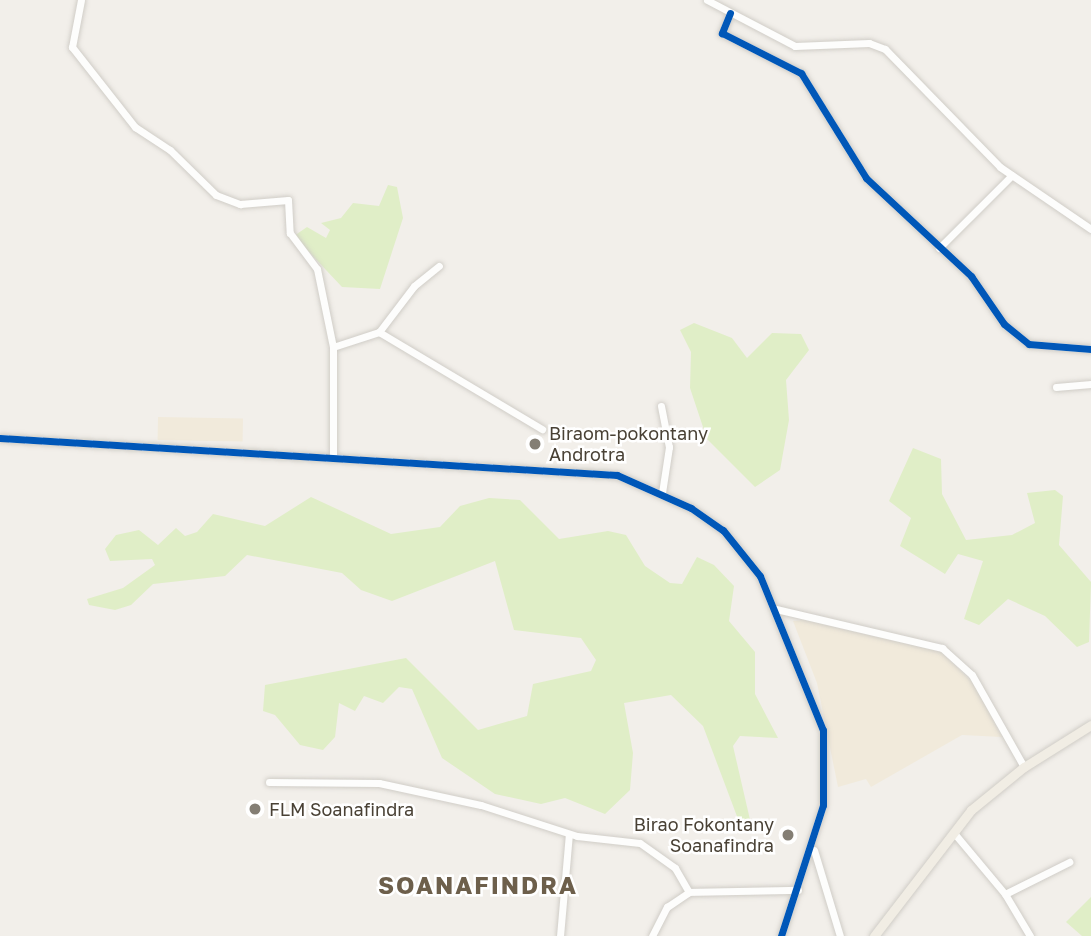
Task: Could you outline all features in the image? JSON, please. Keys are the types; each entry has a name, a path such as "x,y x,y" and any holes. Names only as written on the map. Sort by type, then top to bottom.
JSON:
{"main road":[{"path":"874,936 954,833 1024,767 1091,725"}],"street":[{"path":"80,0 72,47 135,127 170,150 216,195 240,204 288,201 290,233 317,269 333,346 333,457"},
{"path":"707,0 795,46 869,43 885,49 1012,175 1091,229"},
{"path":"730,13 722,33 801,73 866,178 971,276 1004,324 1029,344 1091,349"},
{"path":"940,248 1012,175"},
{"path":"333,346 379,332 414,286 439,266"},
{"path":"379,332 542,429"},
{"path":"1056,387 1091,384"},
{"path":"661,406 669,447 662,493"},
{"path":"0,439 617,475 662,493 723,530 743,551 776,609 823,730 827,773 814,848 781,936"},
{"path":"776,609 942,648 972,676 1024,767"},
{"path":"268,782 379,783 481,805 569,834 640,843 675,868 690,892"},
{"path":"954,833 1006,894 1030,936"},
{"path":"560,936 569,834"},
{"path":"814,848 840,936"},
{"path":"1006,894 1069,862"},
{"path":"652,936 667,907 690,892 799,890"}],"shaded area":[{"path":"158,417 243,418 243,441 158,440"},
{"path":"804,620 941,652 973,683 1002,737 962,735 871,787 866,779 838,787 817,683 793,621"}],"green space":[{"path":"388,185 397,187 403,218 380,289 342,287 294,236 307,227 326,238 330,230 321,223 341,218 353,203 379,206"},
{"path":"694,323 732,338 747,358 772,333 801,334 809,350 786,380 789,420 780,470 755,487 707,439 690,388 691,352 680,330"},
{"path":"913,448 941,459 942,494 966,540 1012,535 1035,523 1027,493 1055,490 1063,496 1059,545 1091,582 1089,642 1077,647 1045,616 1008,599 979,625 964,619 983,561 958,554 945,574 900,546 911,518 889,501"},
{"path":"311,497 391,534 440,527 460,506 489,498 520,500 559,539 608,531 626,535 645,566 670,583 682,584 697,557 714,565 734,586 729,621 755,652 755,694 778,738 740,736 733,746 751,824 741,827 703,726 671,695 624,703 633,753 630,790 605,814 565,798 541,804 495,794 442,758 412,689 399,687 383,703 364,696 355,711 339,703 335,737 323,750 300,745 275,715 263,711 265,685 406,658 478,730 527,716 533,684 591,671 596,660 581,638 514,630 495,561 392,601 361,590 342,573 247,555 225,576 153,584 131,605 115,610 89,605 87,599 123,588 155,565 152,559 110,561 105,549 116,535 139,530 158,545 176,528 185,536 197,532 213,514 265,526"},
{"path":"1091,897 1091,936 1082,936 1066,922"}],"cycle path":[{"path":"730,13 722,33 801,73 866,178 971,276 1004,324 1029,344 1091,349"},
{"path":"0,438 617,475 691,508 723,530 760,576 823,730 823,805 781,936"}],"place":[{"name":"Biraom-pokontany Androtra","path":"535,444"},
{"name":"FLM Soanafindra","path":"255,809"},
{"name":"Birao Fokontany Soanafindra","path":"788,835"}],"district":[{"name":"SOANAFINDRA","path":"478,885"}]}
